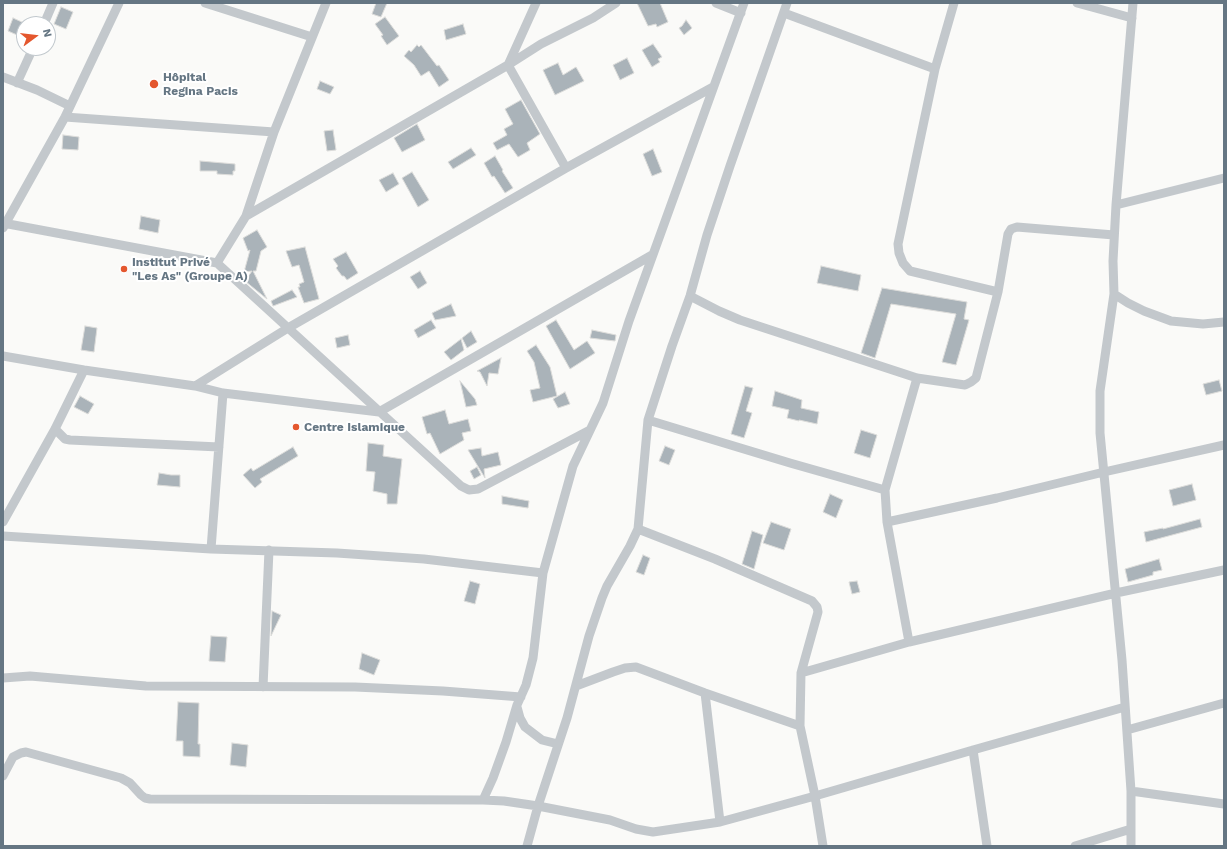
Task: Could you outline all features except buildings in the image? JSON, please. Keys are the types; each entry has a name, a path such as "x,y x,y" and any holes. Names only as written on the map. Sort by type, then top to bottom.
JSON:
{"street":[{"path":"48,16 54,3"},
{"path":"119,3 65,117 4,225 217,263 461,486 469,490 478,490 590,430"},
{"path":"205,3 312,37"},
{"path":"217,263 246,216 274,132 326,3"},
{"path":"508,65 536,3"},
{"path":"246,216 508,65 541,44 593,18 616,3"},
{"path":"716,3 741,13"},
{"path":"483,800 493,778 519,701 526,685 533,658 543,574 573,466 603,403 652,255 744,3"},
{"path":"527,846 576,686 589,636 602,598 638,529 648,420 690,296 707,235 728,172 787,3"},
{"path":"954,3 935,69 898,244 899,253 903,263 910,271 998,292"},
{"path":"1077,3 1132,18"},
{"path":"1131,846 1131,791 1127,730 1116,593 1100,433 1100,391 1114,294 1114,235 1133,3"},
{"path":"784,13 935,69"},
{"path":"16,83 29,56"},
{"path":"508,65 566,168"},
{"path":"3,77 37,90 70,106"},
{"path":"195,386 288,328 566,168 713,87"},
{"path":"65,117 274,132"},
{"path":"1116,205 1224,178"},
{"path":"690,296 740,320 916,378 965,385 976,378 998,292 1008,234 1011,229 1017,227 1114,235"},
{"path":"3,356 84,370 195,386 223,393 379,412 652,255"},
{"path":"1114,294 1144,311 1171,321 1203,324 1224,322"},
{"path":"3,522 55,428 84,370"},
{"path":"910,642 887,522 885,490 916,378"},
{"path":"212,549 223,393"},
{"path":"648,420 782,461 885,490"},
{"path":"55,428 65,439 70,440 219,447"},
{"path":"887,522 1224,446"},
{"path":"638,529 715,559 815,603 818,612 801,672 800,726 816,796 823,846"},
{"path":"3,536 212,549 269,550 424,559 543,574"},
{"path":"263,687 269,550"},
{"path":"801,672 910,642 1116,593 1224,570"},
{"path":"576,686 625,668 636,667 800,726"},
{"path":"3,678 30,676 126,685 362,688 443,691 519,701"},
{"path":"705,693 720,822"},
{"path":"519,701 520,718 525,727 542,740 558,744"},
{"path":"1127,730 1224,702"},
{"path":"3,776 13,757 20,753 26,752 121,778 130,783 145,798 150,799 504,801 610,820 636,829 653,832 720,822 816,796 1125,707"},
{"path":"973,750 987,846"},
{"path":"1131,791 1224,804"},
{"path":"1075,846 1131,829"}],"place":[{"name":"Hôpital Regina Pacis","path":"154,84"},
{"name":"Institut Privé \"Les As\" (Groupe A)","path":"124,269"},
{"name":"Centre Islamique","path":"296,427"}]}
